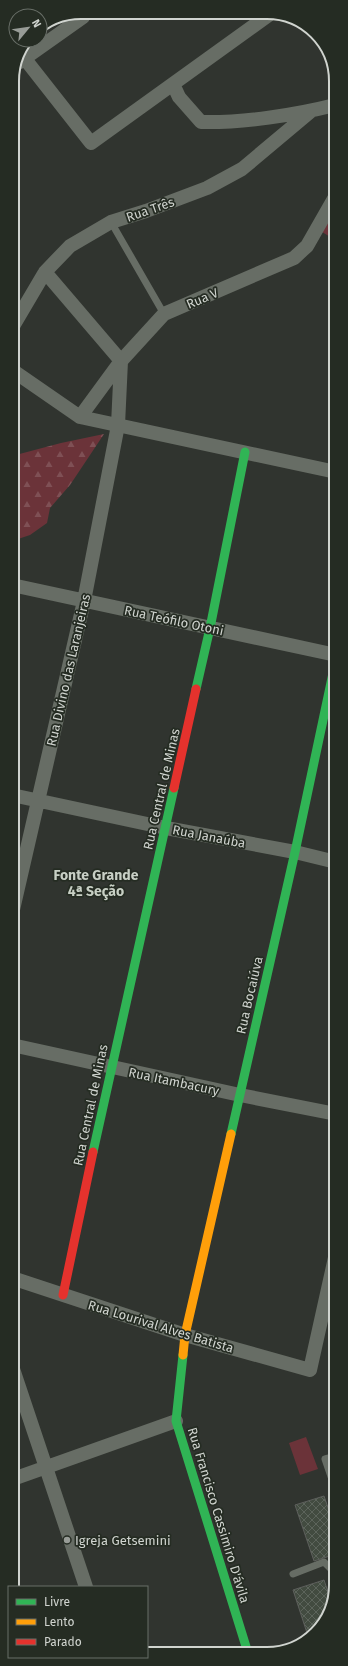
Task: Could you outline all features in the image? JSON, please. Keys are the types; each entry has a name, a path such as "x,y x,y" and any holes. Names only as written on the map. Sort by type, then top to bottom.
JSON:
{"street":[{"path":"23,61 80,19"},
{"path":"22,61 91,144 263,19"},
{"path":"173,84 179,97 201,122 222,122 310,112 329,107"},
{"name":"Rua Três","path":"19,316 45,272 70,246 111,222 146,211 207,188 242,168 310,112"},
{"name":"Rua V","path":"80,418 122,361 164,314 294,258 307,246 329,209"},
{"path":"45,272 122,361"},
{"name":"Rua Divino das Laranjeiras","path":"19,883 84,601 118,425 122,361"},
{"path":"19,375 80,418 329,470"},
{"name":"Rua Central de Minas","path":"63,1295 111,1068 210,628 245,452"},
{"name":"Rua Teófilo Otoni","path":"19,587 329,654"},
{"name":"Rua Bocaiúva","path":"185,1335 295,852 329,692"},
{"name":"Rua Janaúba","path":"19,796 166,828 295,852 329,860"},
{"name":"Rua Itambacury","path":"19,1047 111,1068 329,1113"},
{"name":"Rua Lourival Alves Batista","path":"19,1280 185,1335 310,1370 329,1284"},
{"name":"Rua Francisco Cassimiro D'ávila","path":"185,1335 176,1421 246,1647"},
{"path":"19,1386 86,1586"},
{"path":"19,1477 176,1421"}],"lane":[{"path":"111,222 164,314"},
{"path":"329,1458 325,1459 329,1470"},
{"path":"292,1574 324,1562 329,1566"}],"green space":[{"path":"329,212 329,236 319,230"},
{"path":"104,434 70,485 50,508 47,523 30,535 19,539 19,454"},
{"path":"306,1437 318,1469 300,1475 289,1443"}],"building":[{"path":"324,1496 329,1511 329,1556 314,1561 295,1505"},
{"path":"324,1580 328,1593 321,1616 307,1633 293,1590"}],"traffic: fast":[{"path":"196,689 210,628 245,452"},
{"path":"231,1134 295,852 329,692"},
{"path":"93,1152 174,788"},
{"path":"183,1355 176,1421 246,1647"}],"traffic: slow":[{"path":"183,1355 185,1335 231,1134"}],"traffic: jam":[{"path":"174,788 196,689"},
{"path":"63,1295 93,1152"}],"place":[{"name":"Igreja Getsemini","path":"67,1540"}],"district":[{"name":"Fonte Grande 4ª Seção","path":"96,884"}]}
